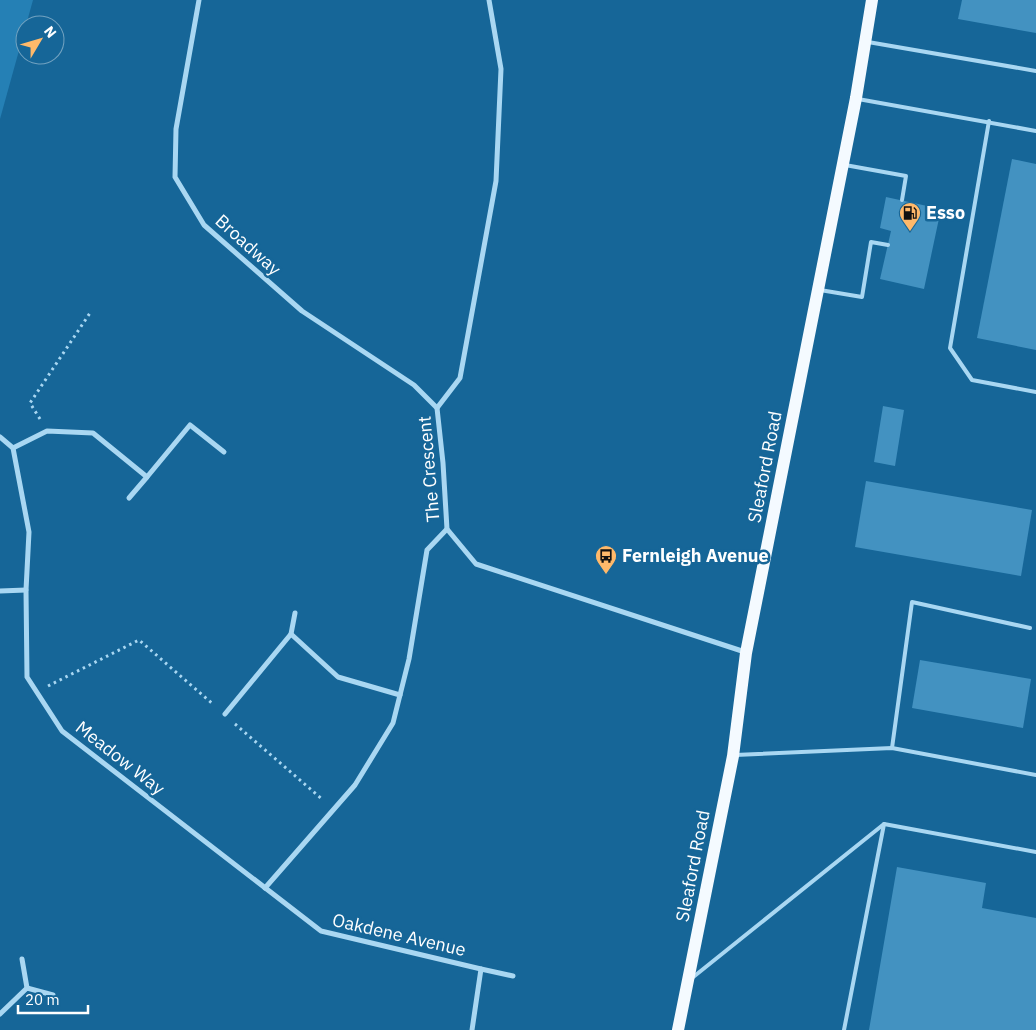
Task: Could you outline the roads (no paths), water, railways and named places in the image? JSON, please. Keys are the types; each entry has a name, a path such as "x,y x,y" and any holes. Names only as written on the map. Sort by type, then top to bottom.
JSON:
{"main road":[{"name":"Sleaford Road","path":"678,1030 733,756 746,653 856,98 872,0"}],"street":[{"name":"Broadway","path":"199,0 176,129 176,177 180,185 204,225 302,311 414,385 437,408"},
{"name":"The Crescent","path":"489,0 501,69 496,181 460,378 437,408 447,529 476,564 746,653"},
{"path":"130,498 190,425 224,452"},
{"path":"0,437 13,448 47,431 94,433 147,477"},
{"name":"Meadow Way","path":"13,448 29,532 26,590 27,677 62,730 265,888"},
{"path":"265,888 355,785 393,724 410,660 427,550 447,529"},
{"path":"0,591 26,590"},
{"path":"225,714 291,634 295,613"},
{"path":"291,634 338,677 400,695"},
{"name":"Oakdene Avenue","path":"265,888 320,931 513,976"},
{"path":"22,959 27,988"},
{"name":"Oakdene Avenue","path":"472,1030 481,969"},
{"path":"27,988 53,995"},
{"path":"0,1014 27,988"}],"lane":[{"path":"866,42 1036,71"},
{"path":"856,98 1036,131"},
{"path":"989,122 950,348 972,380 1036,392"},
{"path":"842,165 906,176 902,200"},
{"path":"818,290 862,297 871,242 888,245"},
{"path":"892,748 912,602 1030,628"},
{"path":"733,756 892,748 1036,775"},
{"path":"688,981 884,824 1036,852"},
{"path":"844,1030 884,824"}],"place":[{"name":"Esso","path":"910,232"},
{"name":"Fernleigh Avenue","path":"606,575"}]}
